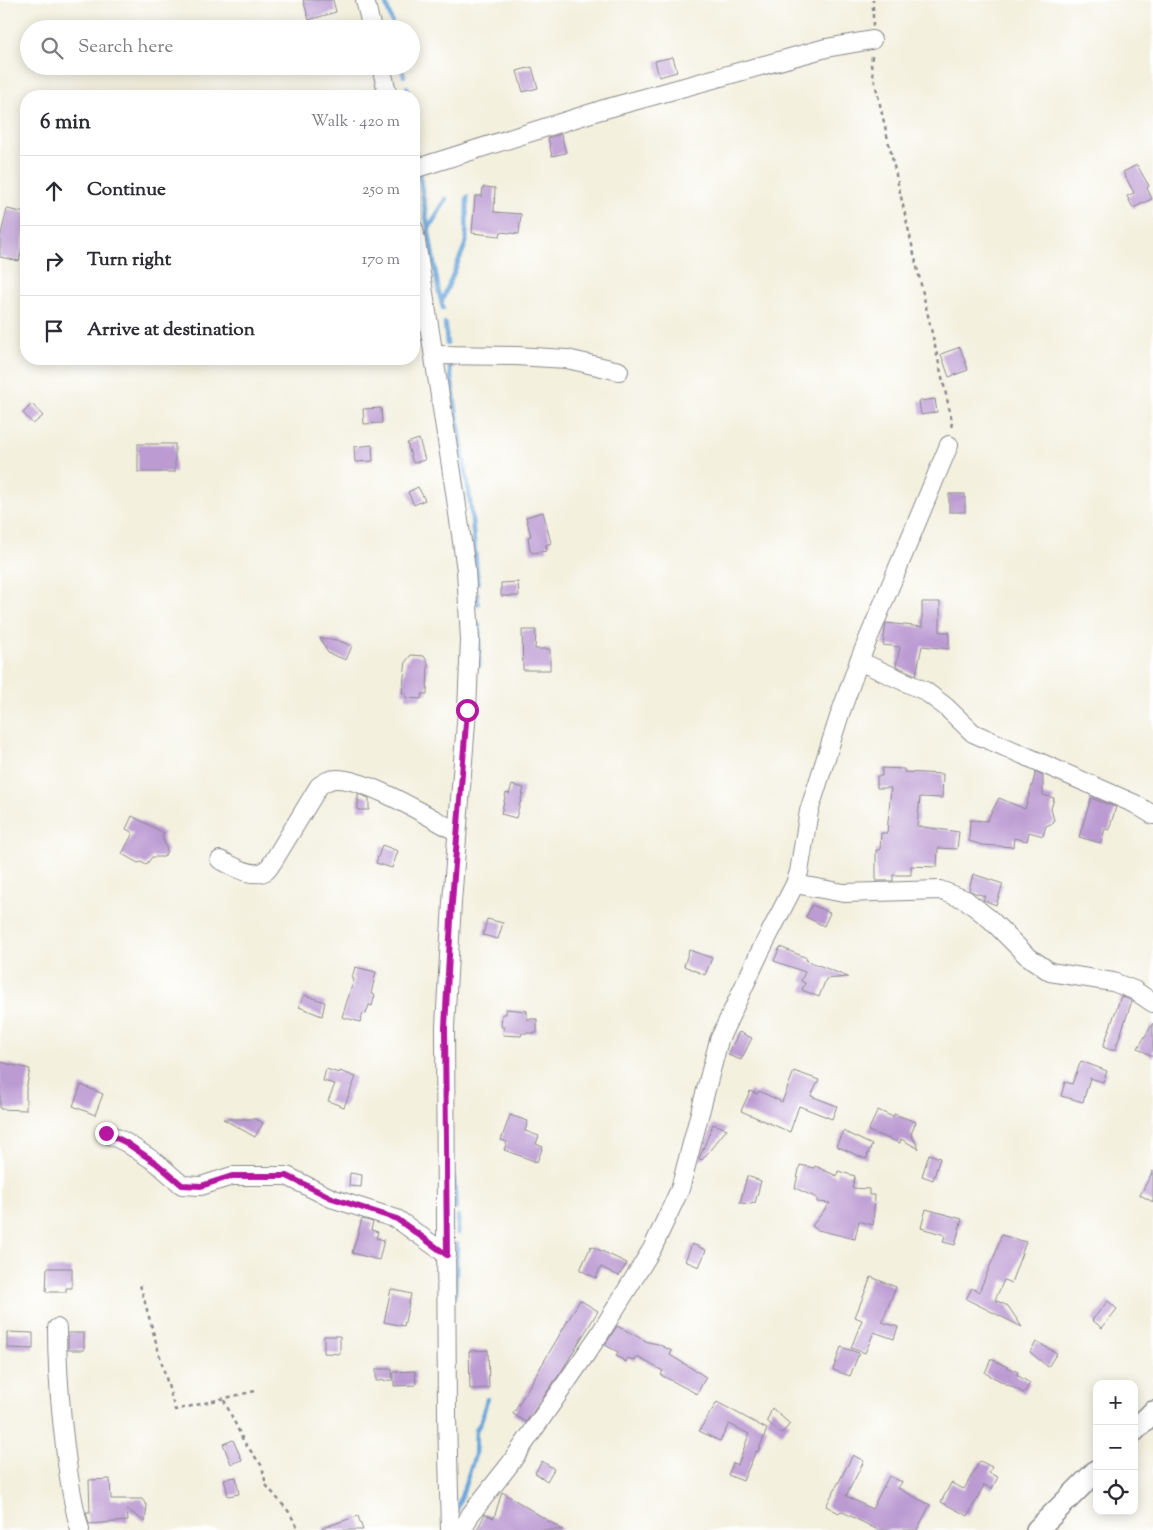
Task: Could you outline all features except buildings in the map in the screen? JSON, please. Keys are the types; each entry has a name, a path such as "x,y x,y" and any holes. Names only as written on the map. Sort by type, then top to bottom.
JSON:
{"main road":[{"path":"1138,1427 1153,1412"},
{"path":"1037,1530 1093,1474"}],"street":[{"path":"365,0 370,20"},
{"path":"420,167 601,110 826,48 872,40"},
{"path":"383,75 387,90"},
{"path":"420,267 466,570 470,640 467,710 457,832 445,1027 447,1418 450,1530"},
{"path":"434,355 567,359 619,371"},
{"path":"463,1530 470,1515 510,1464 599,1335 652,1249 680,1189 719,1040 759,954 795,884 799,872 809,810 839,717 860,661 949,445"},
{"path":"860,661 925,691 946,706 973,733 1127,800 1153,815"},
{"path":"220,860 251,873 260,873 266,870 319,786 327,780 351,781 382,792 457,832"},
{"path":"795,884 844,893 940,890 966,900 991,920 1026,955 1050,972 1113,982 1134,990 1153,1004"},
{"path":"106,1133 125,1142 156,1163 182,1185 201,1186 232,1176 287,1176 332,1198 397,1219 447,1255"},
{"path":"57,1328 66,1466 80,1530"}],"path":[{"path":"873,0 871,65 952,421 949,445"},
{"path":"140,1285 176,1410 224,1400 255,1391"},
{"path":"224,1400 244,1442 262,1466 266,1485 289,1512 299,1530"}],"waterway":[{"path":"386,4 391,20"},
{"path":"420,179 443,308"},
{"path":"442,301 466,243 467,197"},
{"path":"428,230 446,199"},
{"path":"445,323 447,344"},
{"path":"449,363 470,500 478,583"},
{"path":"477,593 478,604"},
{"path":"479,625 479,666"},
{"path":"454,1178 456,1209"},
{"path":"458,1216 458,1233"},
{"path":"455,1296 457,1244"},
{"path":"456,1512 475,1455 476,1430 481,1422 487,1399"}],"route":[{"path":"106,1133 125,1142 156,1163 182,1185 201,1186 232,1176 287,1176 332,1198 397,1219 447,1255 445,1027 452,902 467,710"}]}
